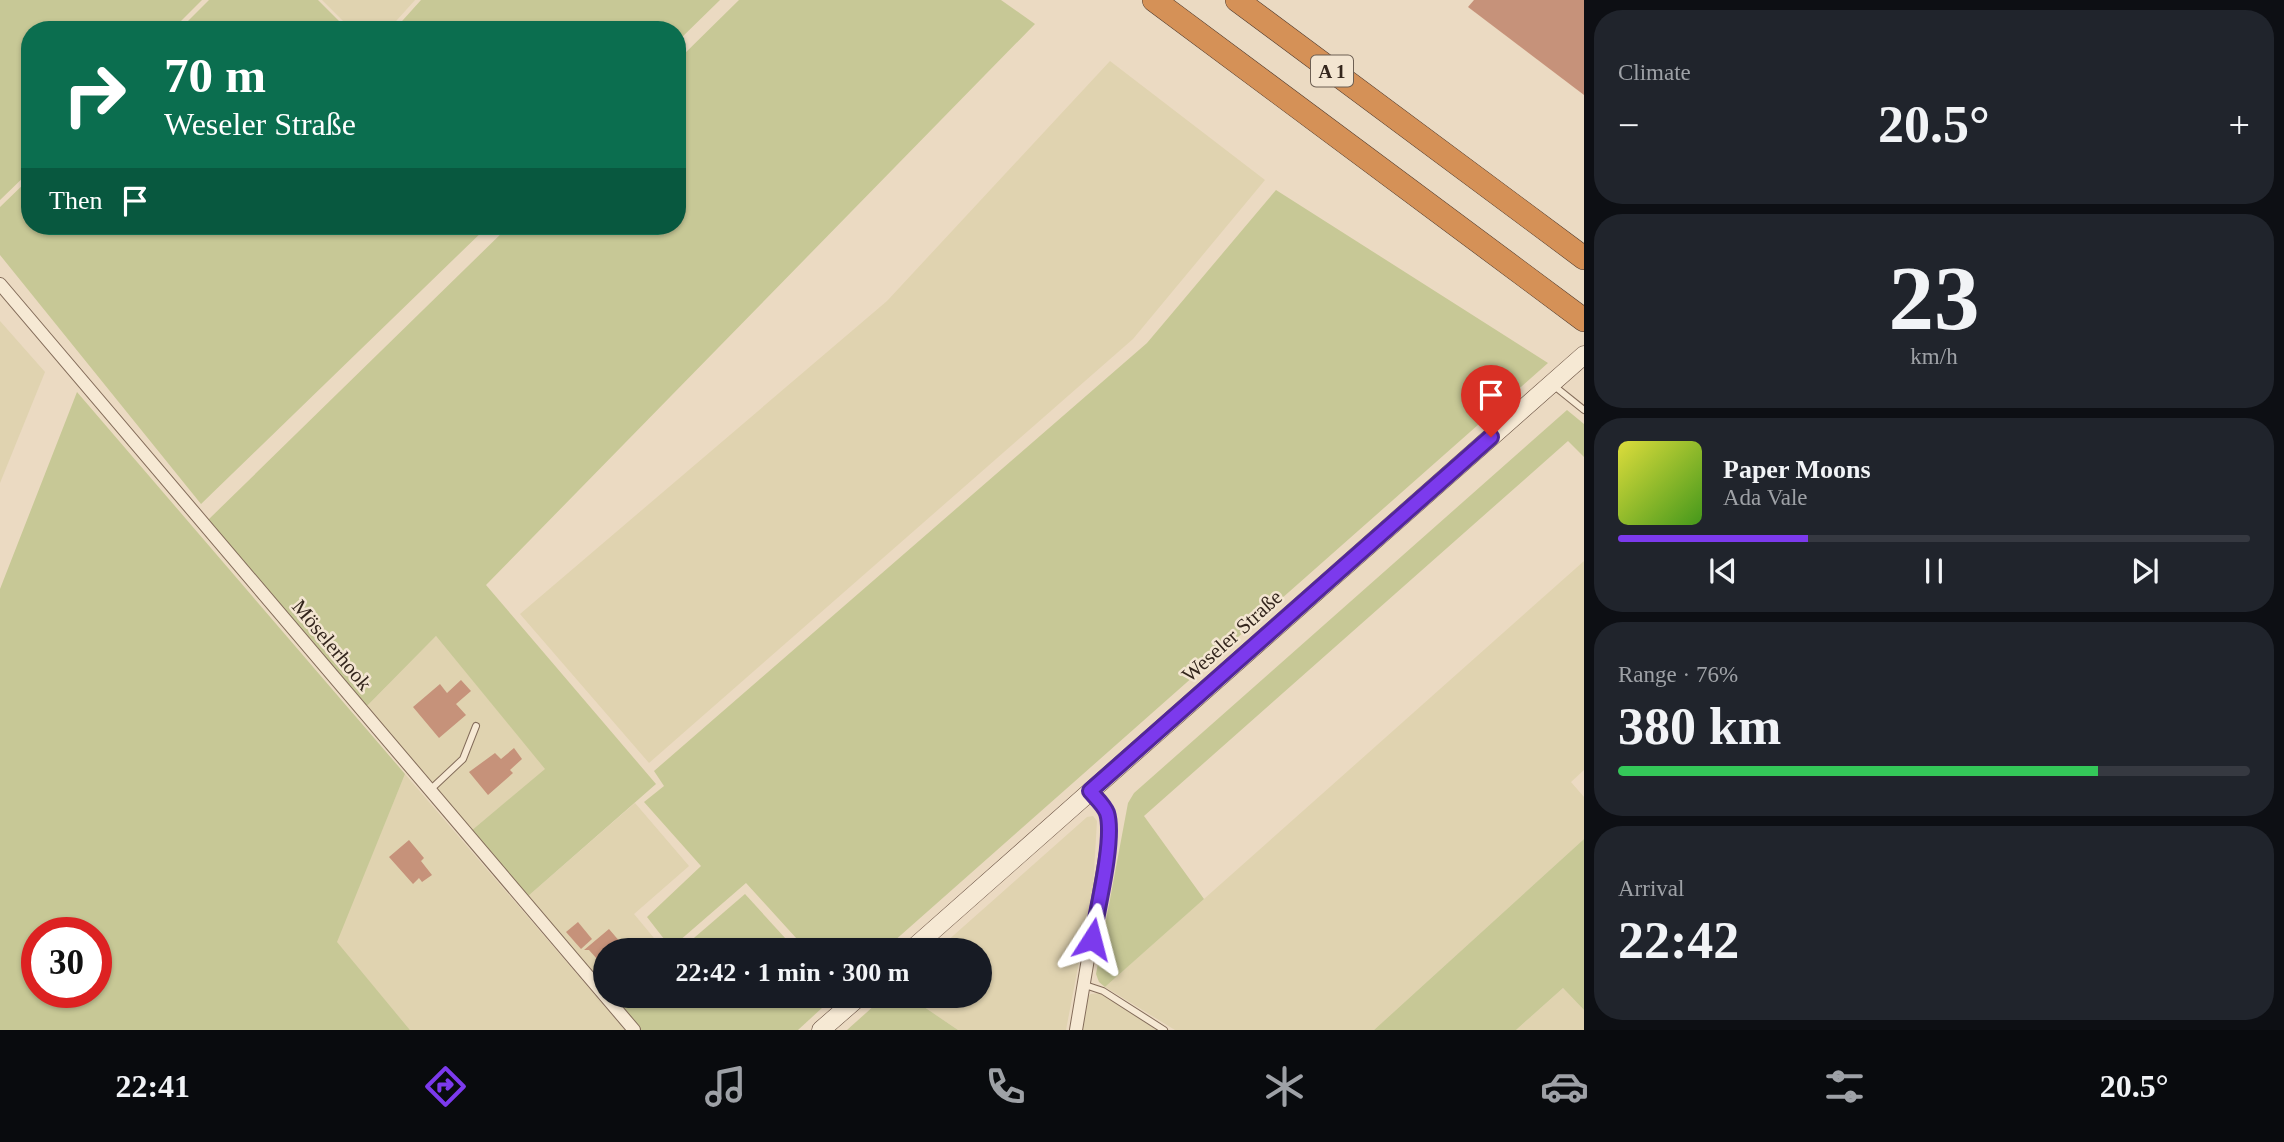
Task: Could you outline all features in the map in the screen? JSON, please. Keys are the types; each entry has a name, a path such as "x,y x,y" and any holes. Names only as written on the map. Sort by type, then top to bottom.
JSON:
{"highway":[{"name":"A 1","path":"1154,0 1584,320"},
{"name":"A 1","path":"1237,0 1584,258"}],"main road":[{"name":"Weseler Straße","path":"925,938 1584,355"},
{"path":"821,1030 846,1008"}],"street":[{"name":"Möselerhook","path":"0,284 634,1030"},
{"path":"1076,1030 1109,825 1107,814 1090,791"}],"lane":[{"path":"1552,383 1584,410"},
{"path":"430,790 463,759 476,726"},
{"path":"1084,985 1102,991 1164,1030"}],"shaded area":[{"path":"322,0 415,0 396,21 343,21"},
{"path":"1110,61 1265,180 1133,339 649,763 520,614 887,301"},
{"path":"0,321 45,372 0,483"},
{"path":"1584,561 1584,770 1571,782 1584,797 1584,839 1374,1030 1175,1030 1105,987"},
{"path":"436,636 546,769 471,831 366,707"},
{"path":"405,774 593,993 593,1008 606,1008 625,1030 410,1030 336,942"},
{"path":"635,803 689,866 634,914 654,938 593,938 593,976 527,897"},
{"path":"1093,816 1097,821 1093,888 1066,1030 958,1030 926,1008 992,1008 992,938 951,938 1087,817"},
{"path":"1563,988 1584,1010 1584,1030 1516,1030"},
{"path":"1099,993 1157,1030 1080,1030 1085,999 1091,994"}],"green space":[{"path":"0,0 202,0 181,21 21,21 21,180 0,200"},
{"path":"209,0 318,0 339,21 188,21"},
{"path":"421,0 720,0 686,33 686,21 402,21"},
{"path":"739,0 1001,0 1035,24 486,585 656,784 527,897 471,831 545,769 436,636 366,707 207,521 500,235 686,235 686,52"},
{"path":"21,187 21,235 479,235 201,504 0,255 0,207"},
{"path":"1276,190 1548,363 898,938 796,938 746,883 683,938 663,938 647,917 701,866 644,802 664,786 654,771 1147,343"},
{"path":"77,392 405,774 337,942 410,1030 0,1030 0,589"},
{"path":"1567,410 1584,424 1584,457 1568,441 1144,816 1204,899 1105,987 1096,974 1128,803 1134,793"},
{"path":"1584,839 1584,1010 1563,988 1516,1030 1374,1030"},
{"path":"745,894 785,938 694,938"},
{"path":"621,1008 822,1008 798,1030 640,1030"},
{"path":"872,1008 926,1008 958,1030 847,1030"}],"building":[{"path":"1474,0 1584,0 1584,95 1468,7"},
{"path":"461,680 471,691 456,704 466,715 439,738 413,707 440,684 447,693"},
{"path":"514,748 522,759 510,770 513,773 488,795 469,772 495,753 501,759"},
{"path":"409,840 424,858 421,861 432,875 422,882 419,878 413,884 389,857"},
{"path":"578,922 592,939 581,949 566,932"},
{"path":"609,929 617,938 598,938"},
{"path":"593,942 593,954 589,950 584,950"}],"route":[{"path":"1092,939 1109,825 1101,803 1090,791 1491,437"}]}
